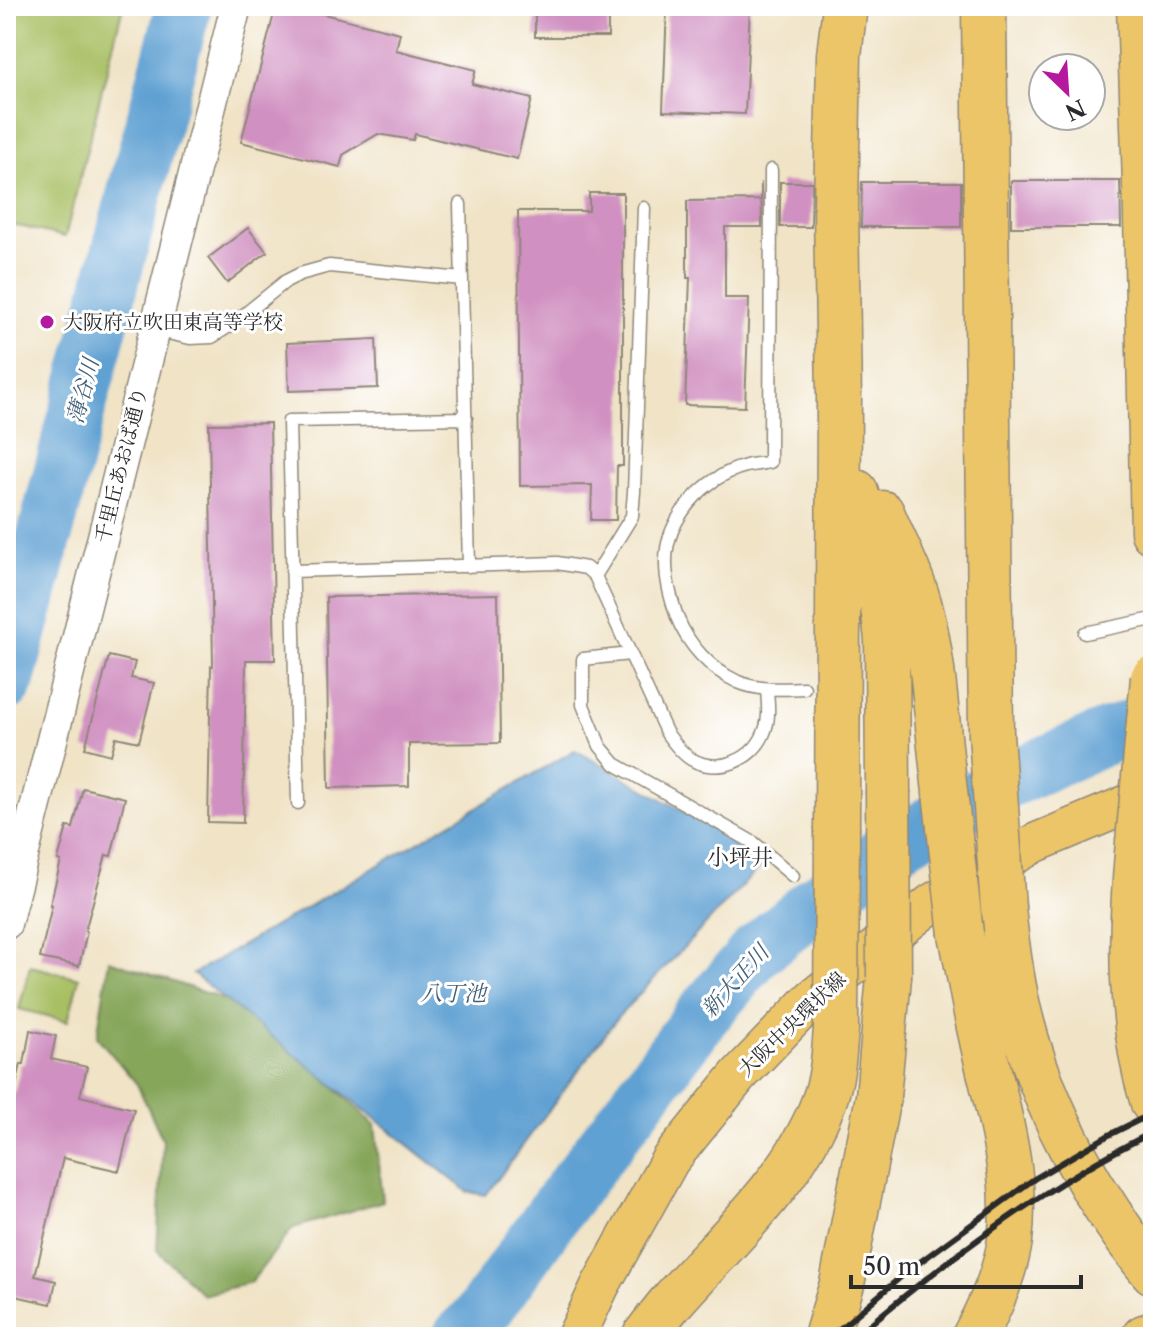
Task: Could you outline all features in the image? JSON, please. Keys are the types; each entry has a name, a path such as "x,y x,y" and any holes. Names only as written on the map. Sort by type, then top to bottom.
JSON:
{"highway":[{"path":"644,1337 760,1203 800,1151 825,1099 833,1065 836,1029 839,399 837,193 839,55 845,6"},
{"path":"984,6 991,734 1003,908 1023,1025 1042,1081 1075,1154 1096,1191 1153,1272"},
{"path":"1139,6 1153,532"},
{"path":"839,399 856,453 921,609 961,934 1007,1161 1012,1204 1010,1241 988,1312 974,1337"},
{"path":"826,1337 842,1284 878,1097 889,977 887,639 839,399"},
{"path":"1153,678 1132,908 1132,975 1138,1039 1153,1103"},
{"path":"1144,1337 1153,1334"}],"main road":[{"name":"大阪中央環状線","path":"576,1337 600,1286 670,1160 738,1076 813,998 932,903 1035,843 1128,804 1153,797"}],"street":[{"name":"千里丘あおば通り","path":"6,924 12,871 236,6"}],"lane":[{"path":"771,170 770,462 725,474 705,487 678,519 669,539 666,561 672,602 680,624 702,657 739,683 767,690 804,688"},
{"path":"460,204 469,566"},
{"path":"595,576 632,516 644,208"},
{"path":"154,330 190,338 212,337 286,281 329,266 462,279"},
{"path":"298,803 289,421 466,418"},
{"path":"292,571 557,563 586,568 595,576 666,732 693,761 711,765 730,764 756,748 769,718 767,690"},
{"path":"1085,633 1153,619"},
{"path":"630,654 583,659 583,705 600,746 615,764 754,843 793,876"}],"green space":[{"path":"6,6 123,6 65,237 6,223"},
{"path":"109,960 249,1008 375,1125 383,1201 293,1228 251,1282 203,1295 157,1250 163,1140 137,1084 97,1037"},
{"path":"30,966 79,978 68,1021 19,1009"}],"water":[{"name":"八丁池","path":"575,750 759,854 761,866 618,1017 486,1195 468,1192 193,974"}],"building":[{"path":"276,6 291,6 400,33 396,50 476,70 472,84 532,99 517,159 415,134 413,140 378,134 343,155 340,167 241,142"},
{"path":"535,6 608,6 608,37 535,37"},
{"path":"667,6 750,6 745,114 663,111"},
{"path":"1011,181 1120,181 1121,227 1011,227"},
{"path":"761,182 762,227 725,227 725,298 749,298 745,407 685,405 690,278 687,278 687,201 761,200"},
{"path":"780,182 812,182 811,227 780,227"},
{"path":"862,182 961,182 961,227 861,227"},
{"path":"589,193 623,193 623,466 617,466 616,520 591,520 592,485 520,486 518,211 589,211"},
{"path":"248,228 267,252 227,283 208,258"},
{"path":"376,339 378,388 289,391 287,343"},
{"path":"270,423 275,660 246,660 243,823 208,822 213,666 209,424"},
{"path":"498,594 500,743 409,744 409,786 329,788 326,597"},
{"path":"109,656 135,662 131,678 154,683 139,742 116,737 111,755 85,748"},
{"path":"83,788 125,798 111,856 106,855 85,931 79,966 40,958 61,861 58,860 67,827 73,828"},
{"path":"30,1030 56,1036 51,1059 87,1067 80,1096 134,1109 119,1171 63,1158 35,1276 56,1281 51,1304 6,1294 6,1128"}],"waterway":[{"name":"薄谷川","path":"6,683 184,6"},
{"name":"新大正川","path":"460,1337 479,1318 701,1017 756,952 823,897 898,843 1006,781 1153,719"}],"railway":[{"path":"830,1337 909,1270 1034,1179 1153,1113"},
{"path":"855,1337 925,1280 1035,1200 1153,1132"}],"place":[{"name":"大阪府立吹田東高等学校","path":"47,322"}],"district":[{"name":"小坪井","path":"740,857"}]}
